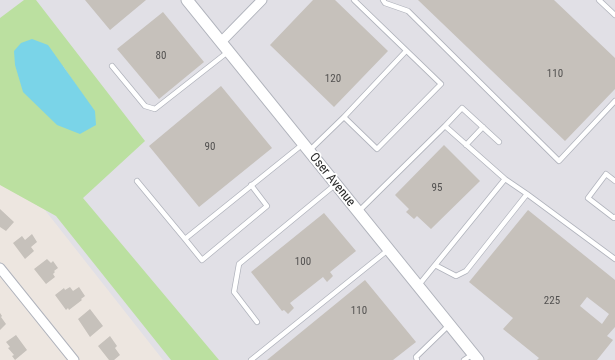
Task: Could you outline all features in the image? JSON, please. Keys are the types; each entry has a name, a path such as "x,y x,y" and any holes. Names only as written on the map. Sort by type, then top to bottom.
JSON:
{"street":[{"name":"Oser Avenue","path":"187,0 449,325 471,358"},
{"path":"221,42 262,0"},
{"path":"0,268 74,360"}],"lane":[{"path":"344,117 377,149 441,84 354,0"},
{"path":"383,0 385,3 408,11 559,161 615,101"},
{"path":"599,0 615,15"},
{"path":"112,66 145,106 156,109 229,51"},
{"path":"185,239 251,185 306,147 344,117 406,51"},
{"path":"358,212 462,108 499,142"},
{"path":"445,126 505,179 615,259"},
{"path":"466,145 483,127"},
{"path":"615,181 606,174 588,198 614,218 615,216"},
{"path":"418,286 505,179"},
{"path":"137,181 202,260 267,206 251,185"},
{"path":"257,322 234,292 239,264 336,184"},
{"path":"435,265 456,276 466,271 527,194"},
{"path":"251,360 389,250"},
{"path":"416,359 449,325"}],"shaded area":[{"path":"0,0 615,0 615,360 163,360 0,153"}],"green space":[{"path":"24,0 36,0 145,141 83,198 219,360 171,360 56,216 0,185 0,18","holes":["63,66 79,90 81,134"]}],"water":[{"path":"32,39 48,45 95,111 96,125 80,134 57,125 23,92 15,65 14,51 21,43"}],"building":[{"path":"85,0 146,0 110,30"},
{"path":"313,0 335,0 388,51 334,107 270,45"},
{"path":"418,0 554,0 615,58 615,89 565,141"},
{"path":"163,12 204,62 159,99 117,49"},
{"path":"221,86 272,148 199,207 149,146"},
{"path":"444,145 480,181 431,229 417,216 414,219 406,212 409,209 395,195"},
{"path":"0,209 14,222 6,231 0,227"},
{"path":"528,210 615,280 615,327 607,336 613,340 597,360 537,360 539,358 503,329 513,318 469,282","holes":["587,297 609,314 602,324 580,306"]},
{"path":"324,213 356,251 330,272 333,276 327,282 323,277 290,303 294,308 288,314 284,310 282,311 251,272"},
{"path":"32,234 37,242 31,247 34,251 25,259 13,243 22,236 25,240"},
{"path":"47,259 51,263 53,261 58,268 53,274 55,277 46,284 34,269"},
{"path":"365,280 416,342 393,360 267,360"},
{"path":"70,287 73,291 79,287 85,296 69,310 68,308 66,310 55,295 64,288 65,290"},
{"path":"90,309 103,326 90,337 78,319"},
{"path":"0,313 6,324 0,330"},
{"path":"16,335 27,350 15,360 12,356 14,355 8,348 10,347 6,342"},
{"path":"110,336 117,346 115,348 120,355 114,360 109,360 98,346"}]}
